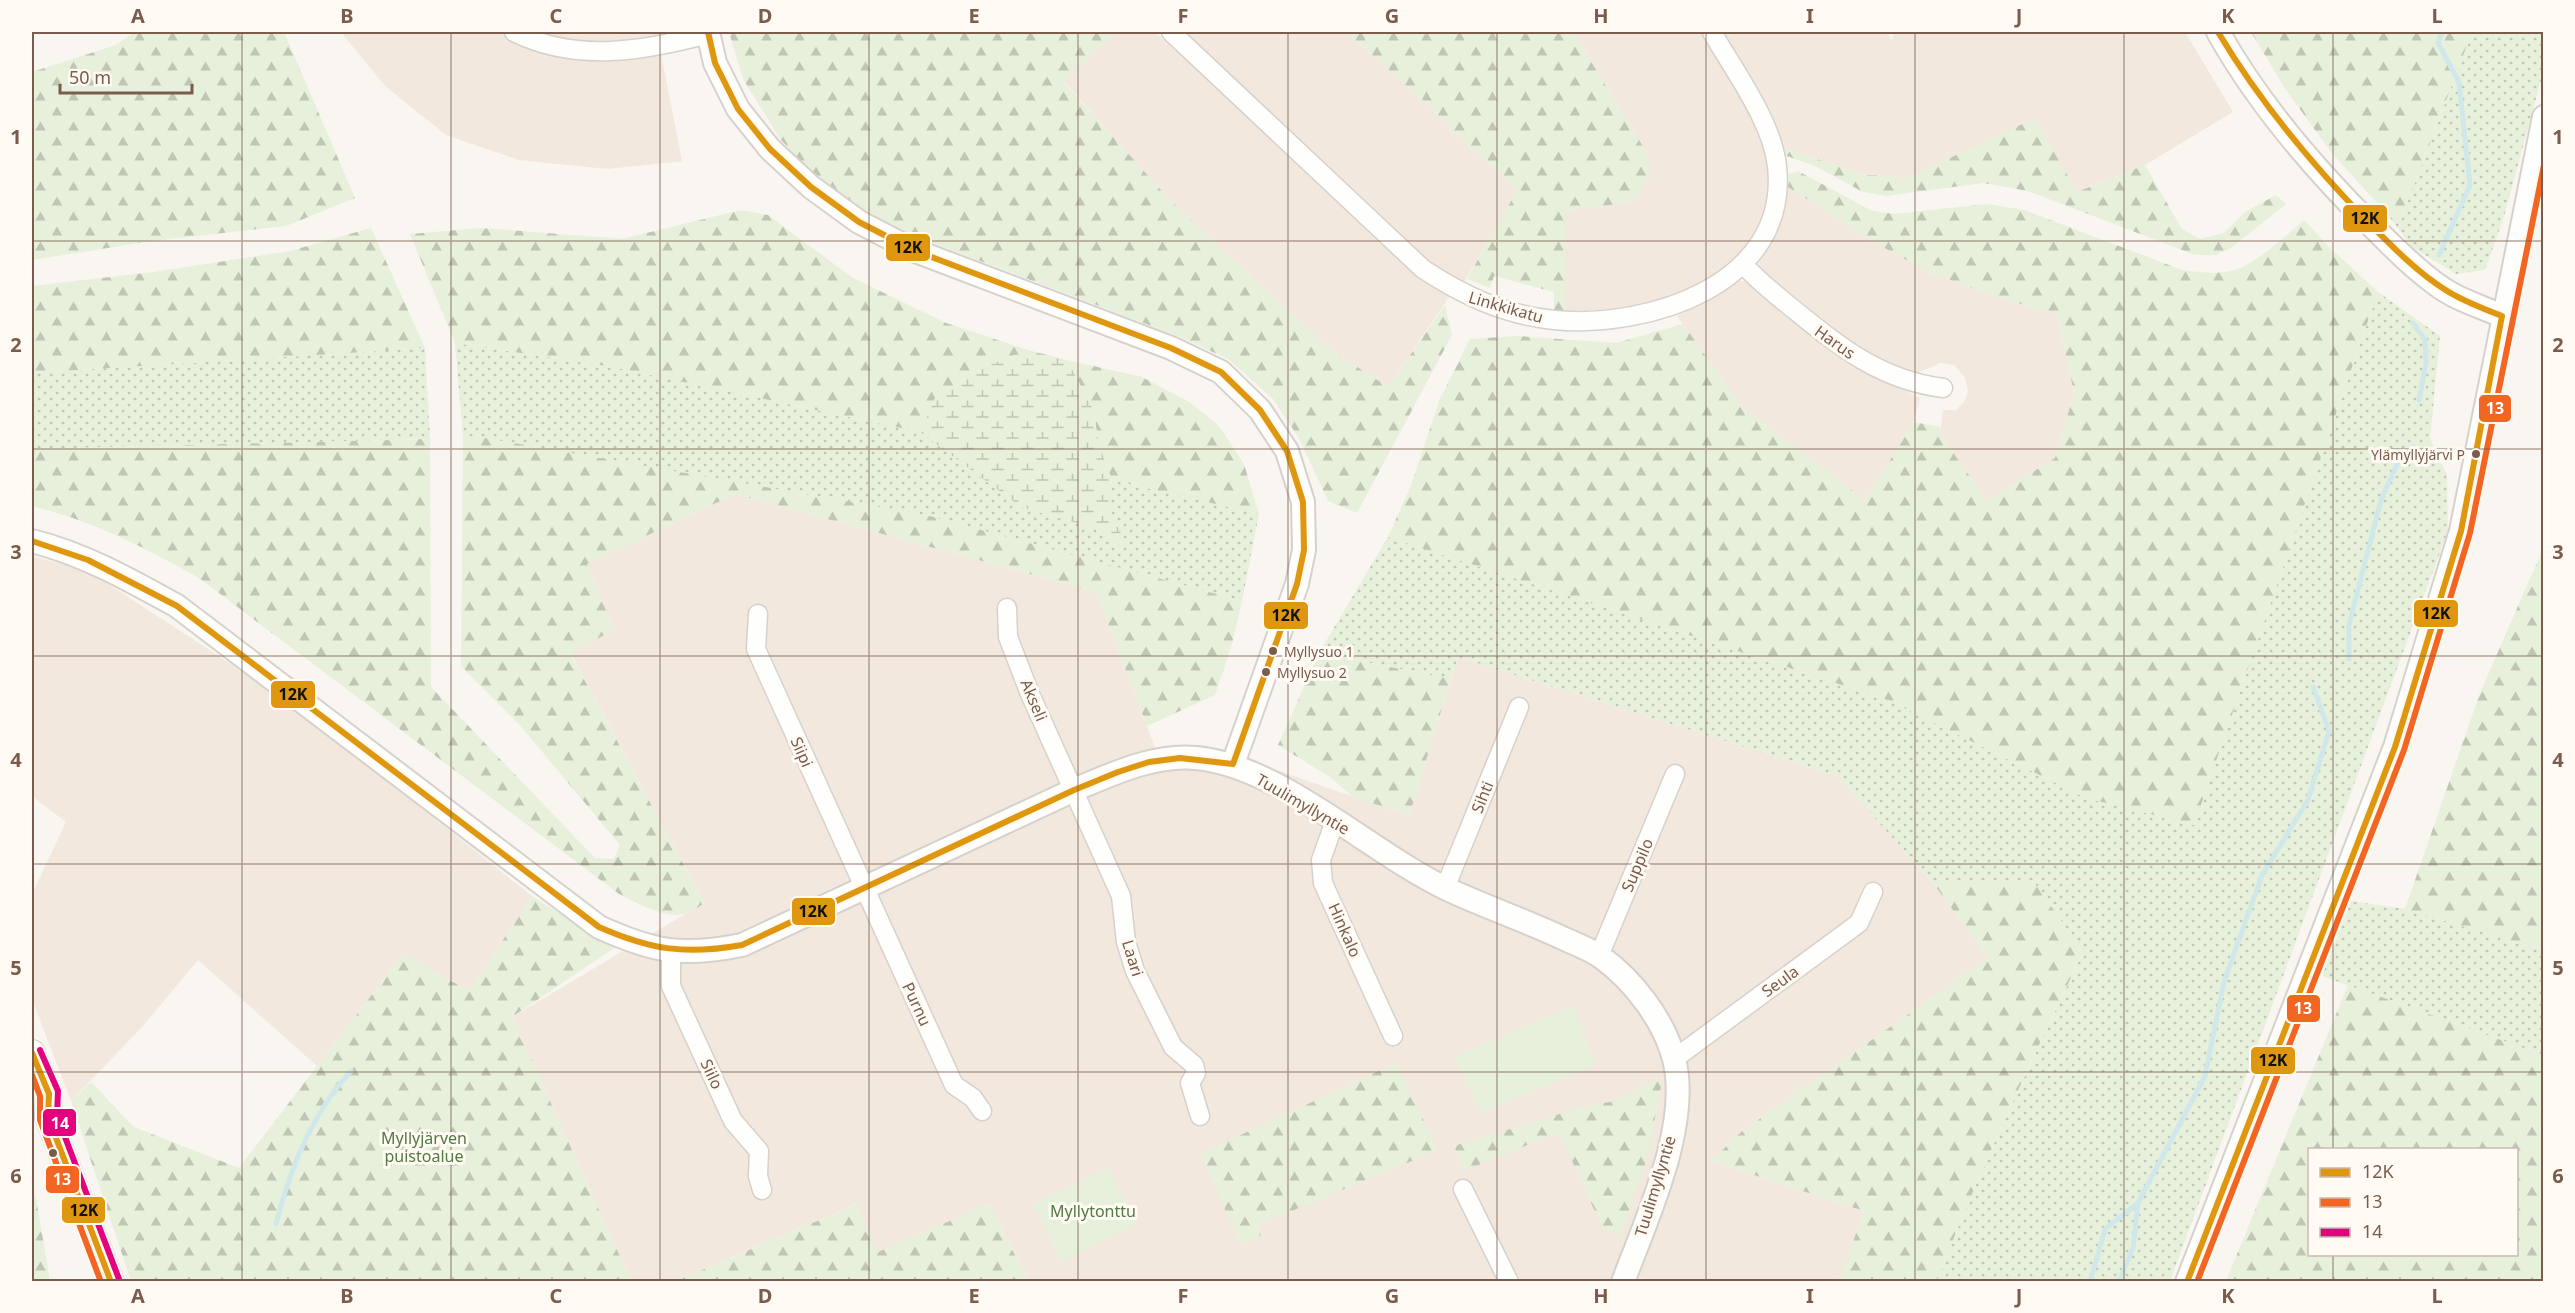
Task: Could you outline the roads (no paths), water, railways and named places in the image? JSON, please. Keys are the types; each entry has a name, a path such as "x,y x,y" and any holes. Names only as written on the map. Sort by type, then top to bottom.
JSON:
{"main road":[{"path":"32,1053 49,1094 40,1109 111,1281"}],"street":[{"path":"514,32 534,42 589,53 640,50 708,33 715,63 738,109 770,149 811,187 859,222 913,250 1171,348 1221,372 1260,410 1287,451 1303,502 1304,550 1297,584 1233,764"},
{"name":"Linkkikatu","path":"1171,32 1424,269 1474,299 1526,315 1553,320 1600,321 1639,317 1706,290 1744,265 1759,245 1768,225 1776,200 1777,166 1773,148 1762,119 1712,32"},
{"path":"2218,32 2266,105 2336,190 2406,259 2437,285 2460,298 2502,315"},
{"path":"2187,1281 2395,747 2461,531 2502,315 2544,117"},
{"name":"Harus","path":"1744,265 1808,322 1861,360 1885,373 1916,384 1943,388"},
{"name":"Tuulimyllyntie","path":"32,541 56,547 113,570 177,606 599,927 635,943 671,952 707,952 742,945 1074,790 1121,771 1158,760 1195,758 1233,764 1285,790 1399,862 1445,888 1553,933 1599,956 1626,978 1657,1020 1674,1059 1678,1100 1670,1144 1651,1206 1623,1281"},
{"name":"Akseli","path":"1007,608 1008,637 1030,694 1074,790"},
{"name":"Siipi","path":"758,614 756,649 864,888"},
{"name":"Sihti","path":"1445,888 1519,707"},
{"name":"Suppilo","path":"1599,956 1675,774"},
{"name":"Laari","path":"1074,790 1122,896 1126,942 1135,971 1173,1047 1194,1065 1196,1072 1190,1083 1200,1116"},
{"name":"Hinkalo","path":"1335,822 1321,860 1323,883 1393,1036"},
{"name":"Purnu","path":"864,888 954,1085 973,1098 982,1111"},
{"name":"Seula","path":"1674,1059 1859,923 1873,892"},
{"name":"Siilo","path":"671,952 671,986 733,1121 759,1152 758,1176 762,1190"},
{"path":"1463,1189 1509,1281"}],"waterway":[{"path":"2439,255 2470,185 2459,82 2438,43 2442,32"},
{"path":"2413,323 2425,340 2426,363 2419,400"},
{"path":"2349,659 2349,625 2381,500 2399,460 2413,447"},
{"path":"2090,1282 2105,1229 2138,1203 2205,1076 2224,982 2262,875 2308,800 2329,731 2313,687"},
{"path":"276,1224 288,1182 304,1142 325,1105 351,1071"},
{"path":"2119,1282 2133,1248 2138,1203"}],"place":[{"name":"Ylämyllyjärvi P","path":"2476,454"},
{"name":"Myllysuo 1","path":"1273,651"},
{"name":"Myllysuo 2","path":"1266,672"}],"park label":[{"name":"Myllyjärven puistoalue","path":"424,1147"},
{"name":"Myllytonttu","path":"1093,1211"}]}
